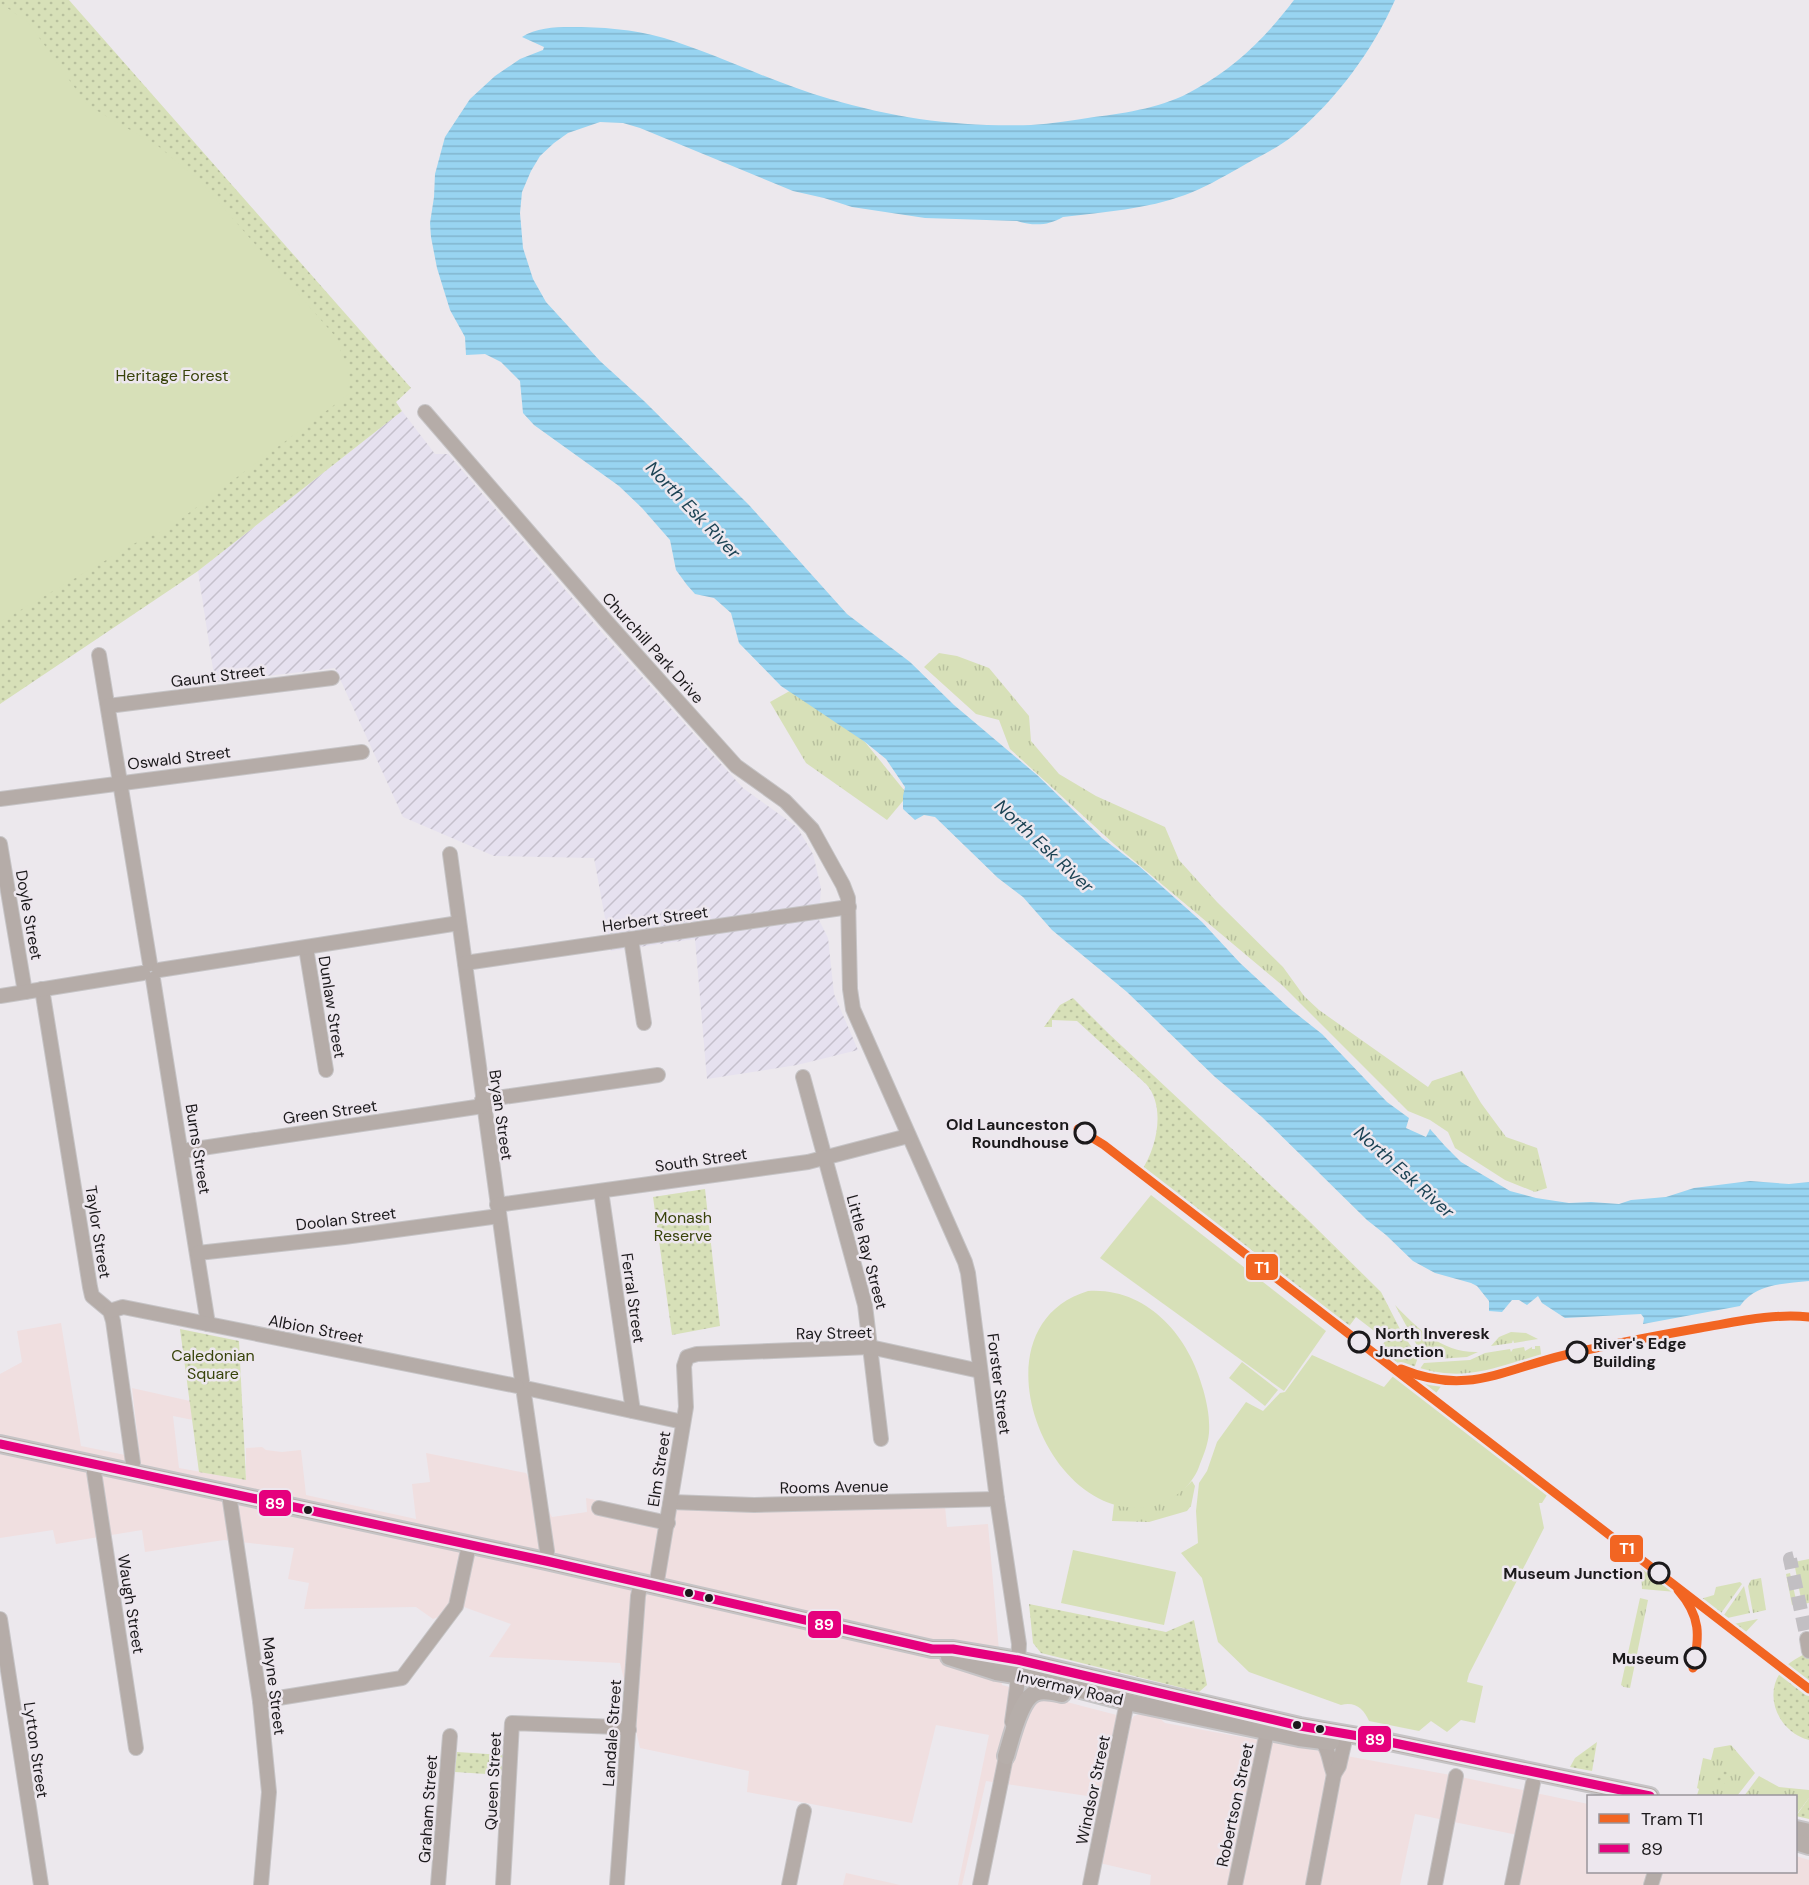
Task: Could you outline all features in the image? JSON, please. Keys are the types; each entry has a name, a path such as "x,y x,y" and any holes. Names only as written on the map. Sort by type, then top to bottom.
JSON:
{"main road":[{"name":"Invermay Road","path":"0,1444 469,1545 933,1649 956,1660 996,1672 1018,1668 1300,1726 1375,1749 1591,1795"},
{"name":"Invermay Road","path":"1018,1668 1039,1678 1122,1701 1267,1732 1322,1741 1344,1739 1488,1762 1641,1795"},
{"path":"1006,1756 1021,1709 1030,1695 1036,1692 1045,1691 1083,1698 1122,1701"},
{"path":"1488,1762 1531,1777 1533,1783"},
{"path":"1558,1777 1560,1782 1586,1789 1595,1795"}],"street":[{"name":"Churchill Park Drive","path":"425,412 606,621 736,766 785,801 804,820 819,840 843,885 849,906"},
{"name":"Burns Street","path":"99,655 182,1151 208,1324"},
{"name":"Gaunt Street","path":"108,706 332,678"},
{"name":"Oswald Street","path":"0,799 362,752"},
{"name":"Doyle Street","path":"0,844 25,992"},
{"name":"Bryan Street","path":"450,855 547,1551 546,1562"},
{"name":"Herbert Street","path":"465,963 849,906"},
{"name":"Forster Street","path":"849,906 849,976 853,1009 965,1262 1019,1644 1006,1756 980,1885"},
{"path":"0,996 459,924"},
{"path":"631,939 644,1023"},
{"name":"Dunlaw Street","path":"306,948 326,1070"},
{"name":"Taylor Street","path":"42,989 90,1287 92,1296 110,1311"},
{"name":"Green Street","path":"182,1151 657,1075"},
{"name":"Little Ray Street","path":"803,1077 865,1305 881,1439"},
{"name":"South Street","path":"498,1211 601,1191 825,1158 908,1136"},
{"name":"Ferral Street","path":"601,1191 633,1411"},
{"name":"Doolan Street","path":"198,1252 344,1237 498,1211"},
{"name":"Albion Street","path":"110,1311 123,1307 523,1387 683,1422"},
{"path":"110,1311 133,1463 131,1472"},
{"name":"Ray Street","path":"687,1357 697,1354 870,1347 980,1371"},
{"name":"Elm Street","path":"649,1585 668,1523 687,1392 684,1366 687,1357"},
{"name":"Waugh Street","path":"95,1464 94,1477 136,1748"},
{"name":"Mayne Street","path":"232,1493 230,1501 260,1701 269,1792 261,1885"},
{"name":"Rooms Avenue","path":"671,1502 754,1505 997,1499"},
{"path":"599,1508 668,1523"},
{"path":"260,1701 402,1678 456,1606 469,1545"},
{"name":"Landale Street","path":"617,1885 638,1596 649,1585"},
{"name":"Lytton Street","path":"0,1619 41,1885"},
{"name":"Windsor Street","path":"1090,1885 1122,1701"},
{"name":"Queen Street","path":"503,1885 512,1723 618,1727 629,1730"},
{"name":"Robertson Street","path":"1235,1885 1267,1732"},
{"name":"Graham Street","path":"438,1885 450,1736"},
{"path":"1313,1885 1334,1774 1339,1766 1344,1739"},
{"path":"1322,1741 1329,1751 1334,1774"},
{"path":"1435,1885 1456,1776"},
{"path":"1512,1885 1533,1783"},
{"path":"789,1885 804,1810"}],"shaded area":[{"path":"402,411 435,454 448,454 605,636 743,788 797,827 813,854 821,888 819,920 828,938 834,994 858,1050 797,1065 707,1079 695,939 611,951 594,858 494,856 403,817 335,668 215,682 198,571"},
{"path":"61,1323 81,1446 140,1458 132,1388 190,1401 193,1420 173,1416 179,1468 246,1480 246,1448 262,1447 266,1450 282,1452 301,1450 306,1495 416,1519 412,1484 430,1482 426,1453 526,1473 552,1517 587,1512 586,1498 663,1514 679,1498 935,1496 945,1506 947,1527 988,1524 1002,1685 1132,1719 1143,1713 1157,1716 1165,1723 1456,1776 1587,1804 1587,1873 1797,1873 1797,1856 1809,1860 1809,1885 1517,1885 1527,1837 1415,1814 1400,1885 1150,1885 1151,1875 1091,1861 1101,1798 986,1781 962,1885 958,1885 989,1735 936,1725 912,1823 747,1792 749,1771 640,1748 620,1663 489,1657 511,1624 464,1607 433,1619 416,1607 304,1609 309,1583 288,1579 294,1548 224,1540 145,1552 142,1530 56,1544 53,1530 0,1538 0,1374 22,1362 17,1331"},
{"path":"846,1873 896,1884 900,1885 843,1885"}],"green space":[{"name":"Heritage Forest","path":"0,0 69,0 411,388 396,402 402,411 198,571 0,704"},
{"name":"Heritage Forest","path":"0,3 28,22 87,105 158,146 201,182 334,335 347,366 349,394 178,521 159,533 144,538 0,622"},
{"path":"939,653 957,656 989,668 1029,716 1031,741 1059,774 1096,796 1165,827 1179,860 1217,902 1283,967 1304,996 1319,1010 1428,1087 1432,1081 1462,1071 1481,1103 1506,1137 1537,1148 1547,1188 1535,1192 1505,1180 1455,1148 1448,1132 1430,1120 1408,1111 1283,986 1114,844 1010,749 999,720 976,714 924,667"},
{"path":"795,688 865,742 908,795 887,820 806,763 770,702"},
{"path":"1073,998 1381,1292 1402,1333 1417,1355 1411,1378 1377,1352 1386,1340 1356,1317 1347,1329 1142,1170 1152,1150 1157,1127 1156,1103 1152,1093 1146,1084 1077,1021 1052,1020 1052,1027 1044,1027 1060,1005"},
{"name":"Monash Reserve","path":"705,1189 720,1326 672,1335 653,1197"},
{"path":"1151,1195 1326,1331 1284,1391 1100,1258"},
{"path":"1088,1291 1109,1292 1129,1297 1147,1306 1176,1334 1196,1369 1203,1389 1209,1427 1208,1441 1203,1456 1189,1483 1179,1493 1159,1504 1120,1506 1086,1490 1057,1461 1038,1424 1029,1384 1033,1345 1052,1312"},
{"path":"1395,1305 1422,1331 1442,1344 1465,1351 1478,1352 1467,1357 1422,1360 1420,1351"},
{"name":"Caledonian Square","path":"180,1329 239,1341 246,1480 199,1472"},
{"path":"1511,1332 1526,1333 1538,1339 1514,1343 1513,1340 1512,1343 1491,1346 1499,1337"},
{"path":"1535,1346 1540,1346 1542,1360 1496,1372 1449,1378 1417,1373 1424,1363 1470,1360 1485,1353 1510,1349 1511,1352 1513,1349 1524,1347 1525,1351 1532,1347 1535,1349"},
{"path":"1312,1355 1384,1387 1394,1375 1547,1495 1542,1503 1539,1503 1544,1528 1469,1674 1467,1682 1483,1686 1475,1723 1461,1720 1447,1732 1431,1721 1419,1731 1369,1721 1362,1710 1355,1705 1341,1705 1249,1672 1218,1642 1202,1578 1181,1553 1198,1543 1196,1511 1199,1483 1207,1471 1217,1442 1246,1402 1263,1411 1280,1393 1285,1392"},
{"path":"1242,1362 1278,1390 1265,1406 1229,1378"},
{"path":"1416,1376 1444,1382 1434,1396 1414,1381"},
{"path":"1192,1481 1195,1486 1191,1506 1187,1511 1149,1522 1112,1521 1114,1504 1146,1506 1176,1494"},
{"path":"1073,1550 1176,1572 1164,1625 1061,1603"},
{"path":"1809,1559 1809,1603 1802,1604 1794,1562"},
{"path":"1641,1566 1676,1592 1642,1589"},
{"path":"1790,1573 1797,1604 1792,1605 1786,1574"},
{"path":"1761,1578 1766,1610 1753,1613 1748,1586 1751,1580"},
{"path":"1740,1582 1742,1584 1719,1616 1697,1600 1714,1595 1716,1587"},
{"path":"1744,1586 1750,1613 1723,1619 1724,1615"},
{"path":"1640,1598 1648,1600 1630,1688 1621,1685"},
{"path":"1029,1604 1166,1632 1194,1620 1207,1685 1199,1692 1041,1653 1033,1643"},
{"path":"1758,1619 1743,1635 1729,1625"},
{"path":"1809,1653 1809,1740 1799,1736 1783,1723 1774,1704 1773,1693 1780,1673 1792,1661"},
{"path":"1597,1742 1592,1771 1570,1767 1575,1758"},
{"path":"1731,1745 1755,1773 1738,1795 1697,1795 1703,1758 1711,1760 1714,1748"},
{"path":"457,1752 503,1755 502,1775 455,1772"},
{"path":"1722,1770 1727,1772 1729,1777 1727,1782 1722,1784 1717,1782 1715,1777 1717,1772"},
{"path":"1759,1776 1779,1787 1809,1790 1809,1798 1797,1814 1797,1795 1745,1795"},
{"path":"1809,1798 1809,1819 1797,1815"}],"water":[{"name":"North Esk River","path":"1294,0 1395,0 1376,37 1352,73 1339,90 1294,135 1274,149 1185,195 1141,207 1063,217 1040,224 925,218 852,207 793,191 640,128 623,123 600,122 568,133 554,143 540,156 522,192 520,213 523,248 533,279 546,302 600,361 644,401 749,505 847,614 910,662 954,705 1037,775 1102,838 1140,867 1202,922 1240,963 1289,1008 1322,1034 1387,1102 1409,1118 1406,1128 1426,1137 1430,1129 1461,1162 1510,1191 1569,1203 1619,1204 1631,1200 1666,1197 1694,1188 1750,1181 1789,1184 1809,1182 1809,1281 1780,1284 1762,1289 1747,1298 1740,1306 1643,1324 1644,1318 1641,1314 1565,1318 1542,1303 1538,1296 1527,1305 1519,1300 1512,1300 1502,1312 1489,1311 1489,1301 1477,1286 1435,1273 1413,1261 1127,992 1052,930 1023,897 998,878 935,817 924,815 915,820 903,809 905,787 886,759 865,742 781,686 739,643 731,613 714,598 695,594 687,585 676,570 670,540 642,508 619,486 534,425 523,413 520,381 501,362 485,354 466,355 465,337 450,310 437,268 431,237 430,223 435,174 445,137 470,99 495,76 520,59 543,50 544,47 522,37 527,34 564,27 641,32 685,45 788,85 880,112 954,123 1031,125 1132,111 1183,96 1223,72 1249,51"}],"tunnel":[{"path":"1794,1558 1790,1559 1807,1639"}],"tram line":[{"name":"T1","path":"1078,1129 1104,1145 1809,1689"},
{"name":"T1","path":"1401,1369 1424,1377 1446,1380 1484,1378 1582,1351 1649,1337 1754,1319 1782,1316 1809,1317"},
{"name":"T1","path":"1678,1590 1691,1609 1697,1627 1697,1646 1693,1668"}],"transit line":[{"name":"89","path":"0,1444 546,1561 932,1649 953,1649 1018,1660 1300,1726 1370,1738 1645,1795"}],"place":[{"name":"Old Launceston Roundhouse","path":"1085,1133"},
{"name":"North Inveresk Junction","path":"1359,1342"},
{"name":"River's Edge Building","path":"1577,1352"},
{"name":"Museum Junction","path":"1659,1573"},
{"name":"Museum","path":"1695,1658"}]}
